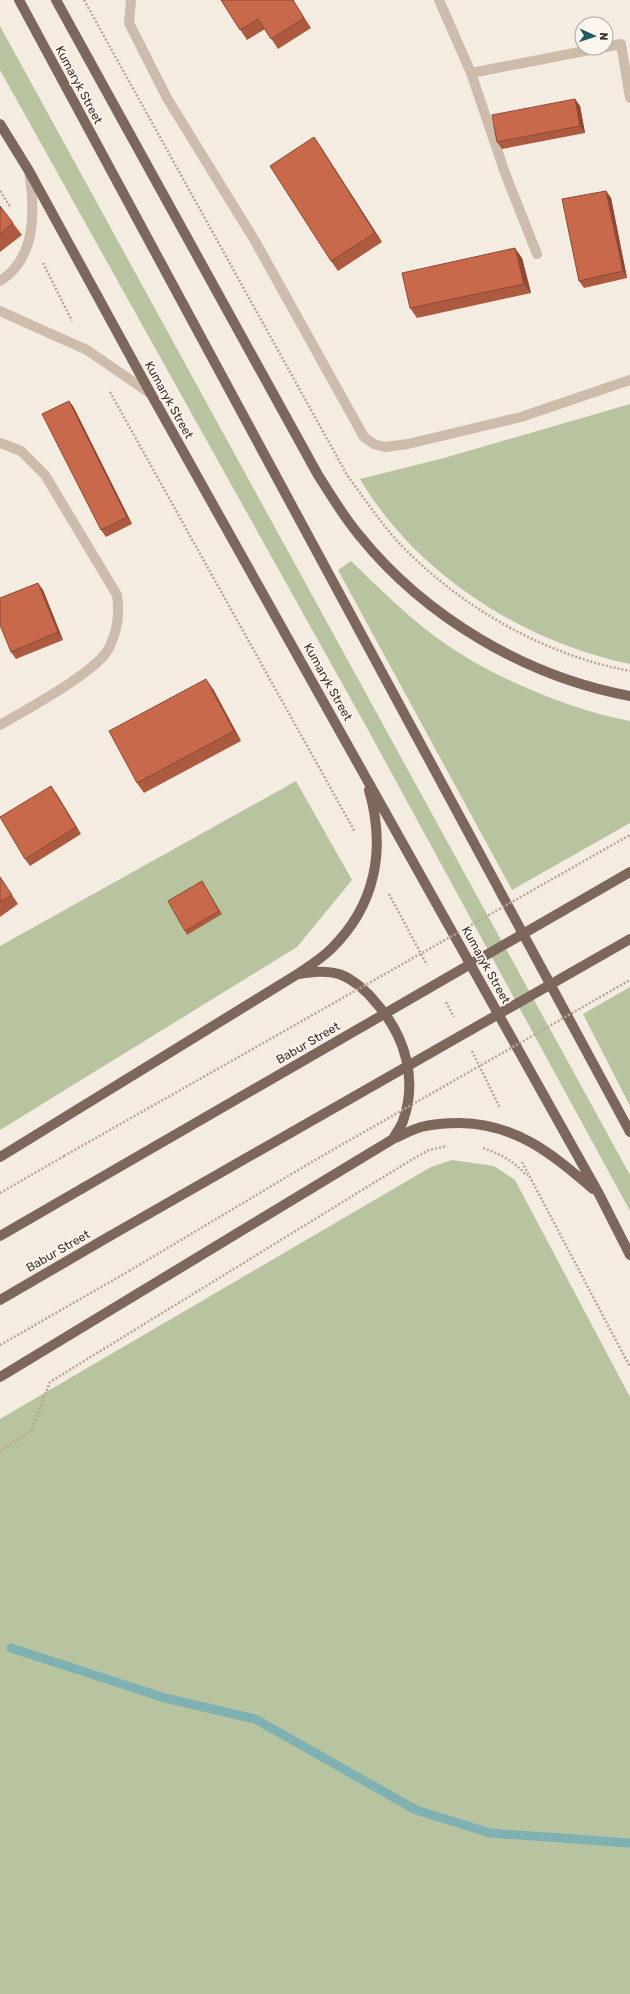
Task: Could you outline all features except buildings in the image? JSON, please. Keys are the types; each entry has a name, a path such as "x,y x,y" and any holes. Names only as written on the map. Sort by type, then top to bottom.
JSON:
{"main road":[{"name":"Kumaryk Street","path":"19,0 630,1132"},
{"path":"58,3 318,475 359,535 384,563 425,600 454,622 486,642 552,674 587,686 630,696"},
{"name":"Kumaryk Street","path":"0,124 29,170 151,394 599,1194 630,1254"},
{"path":"0,1157 296,975 331,949 361,909 371,886 378,859 378,831 372,802 363,773"},
{"name":"Babur Street","path":"0,1236 630,872"},
{"name":"Babur Street","path":"0,1300 630,939"},
{"path":"296,975 318,972 339,974 371,996 394,1028 402,1044 408,1063 410,1082 408,1102 403,1122 393,1139"},
{"path":"0,1377 393,1139 421,1127 450,1123 479,1123 508,1130 547,1151 599,1194"}],"street":[{"path":"131,0 129,23 167,98 255,241 364,437 374,444 385,447 408,444 521,417 630,380"},
{"path":"439,0 471,73 505,173 537,254"},
{"path":"614,45 621,44 630,98"},
{"path":"471,73 574,53"},
{"path":"0,281 16,268 23,256 30,237 32,204 29,170"},
{"path":"0,311 86,350 151,394"},
{"path":"0,443 21,451 45,475 117,595 119,611 118,625 108,649 86,672 0,725"}],"path":[{"path":"0,191 30,237 86,350"},
{"path":"110,392 356,833"},
{"path":"0,1192 630,835"},
{"path":"375,868 428,968"},
{"path":"0,1345 129,1271 315,1160 630,980"},
{"path":"443,996 458,1024"},
{"path":"468,1044 498,1100 508,1130 530,1179 630,1367"},
{"path":"0,1451 31,1431 50,1382 411,1160 429,1150 451,1146"},
{"path":"480,1147 507,1158 519,1167 530,1179"}],"green space":[{"path":"0,26 630,1175 630,1211 367,728 0,70"},
{"path":"630,404 630,664 590,654 551,639 512,621 476,599 442,573 411,545 383,513 360,479 444,458"},
{"path":"351,561 411,617 437,638 469,659 513,682 561,702 585,710 630,721 630,823 512,890 338,570"},
{"path":"296,781 352,880 297,947 0,1130 0,946"},
{"path":"630,987 630,1106 583,1014"},
{"path":"452,1160 494,1166 515,1180 630,1397 630,1994 0,1994 0,1419 431,1167"}],"waterway":[{"path":"11,1648 165,1698 255,1719 416,1810 490,1833 630,1843"}]}
